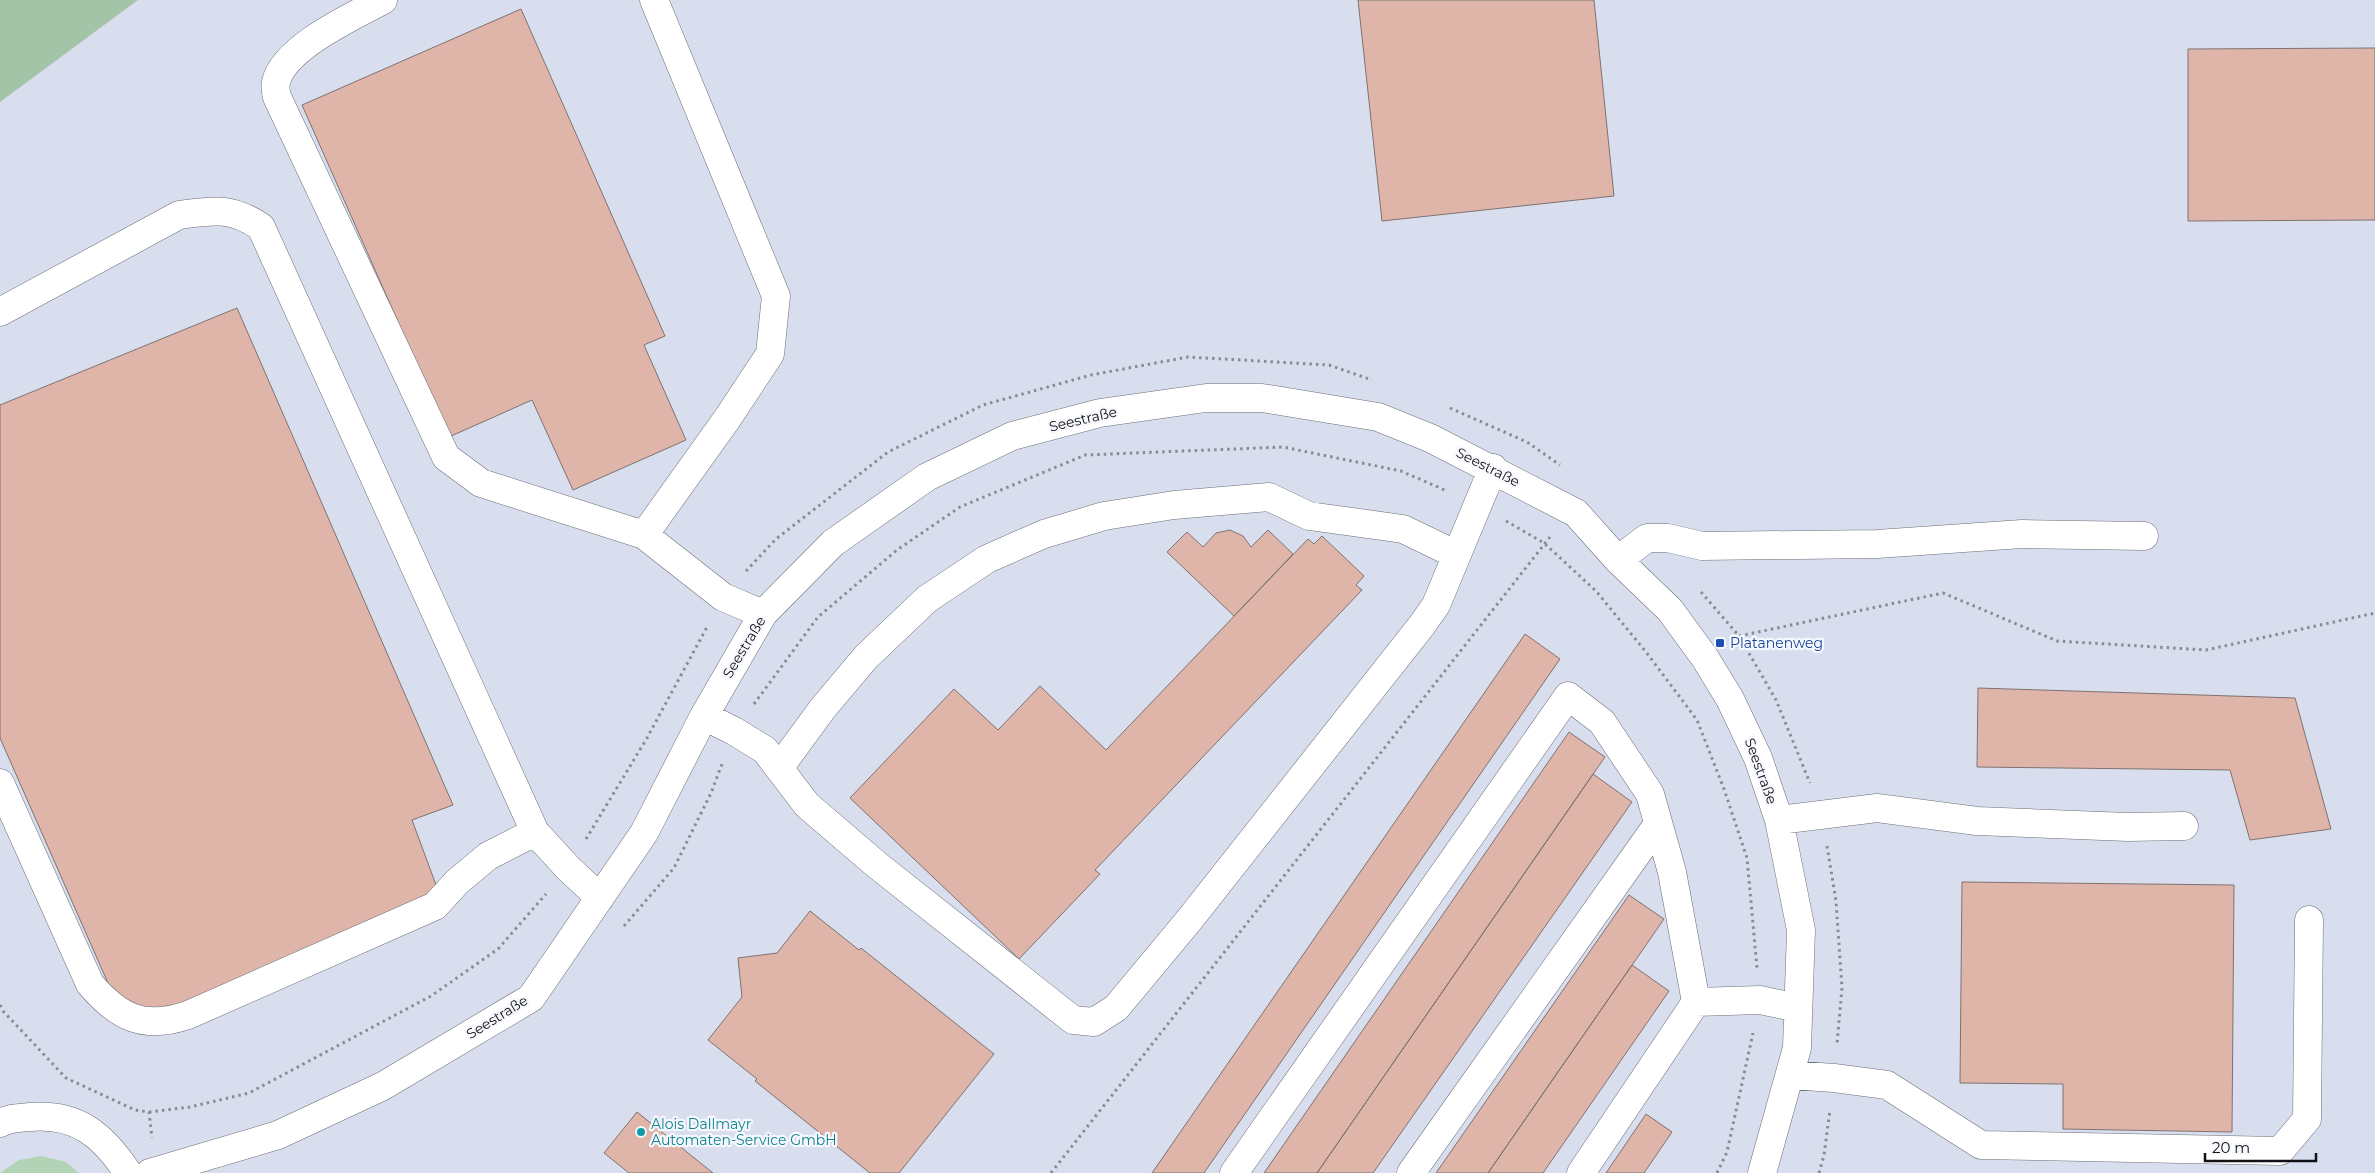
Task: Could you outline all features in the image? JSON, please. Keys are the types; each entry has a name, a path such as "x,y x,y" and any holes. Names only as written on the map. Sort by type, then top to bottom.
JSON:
{"street":[{"path":"383,0 316,36 292,57 280,72 275,83 277,97 446,457 481,483 644,535 723,597 763,614"},
{"path":"644,535 727,419 770,354 776,296 654,0"},
{"path":"0,312 179,214 212,210 244,216 261,227 535,832 568,868 600,898"},
{"name":"Seestraße","path":"154,1172 287,1131 383,1086 531,998 644,833 704,716 763,614 833,543 927,477 1012,436 1100,413 1206,398 1262,398 1314,404 1378,416 1494,468 1576,513 1618,560 1670,610 1706,658 1749,737 1779,820 1801,930 1797,1048 1791,1075 1762,1173"},
{"path":"704,716 734,731 764,750 807,805 877,865 1073,1020 1094,1022 1116,1008 1190,919 1416,633 1436,605 1494,468"},
{"path":"779,768 823,708 866,657 927,599 987,559 1044,534 1104,516 1174,505 1269,498 1309,516 1403,529 1458,555"},
{"path":"1618,560 1647,538 1668,538 1702,546 1877,544 2022,534 2144,536"},
{"path":"1234,1173 1568,696 1602,722 1650,794 1672,872 1696,1002 1581,1173"},
{"path":"0,783 90,984 107,1004 129,1017 151,1023 168,1022 188,1015 435,906 457,882 488,856 535,832"},
{"path":"1779,820 1877,808 1977,821 2128,827 2184,826"},
{"path":"1411,1173 1658,824"},
{"path":"1791,1075 1888,1085 1981,1145 2280,1151 2307,1120 2310,920"},
{"path":"1696,1002 1760,1000 1798,1008"},
{"path":"2,1115 50,1115 84,1126 112,1148 128,1173"}],"path":[{"path":"0,1005 66,1078 134,1110 149,1112 190,1107 249,1093 431,996 498,949 568,868 648,738 723,597 776,539 888,452 983,405 1091,375 1188,357 1329,365 1375,381"},
{"path":"1449,407 1527,442 1567,469"},
{"path":"618,933 674,868 712,793 734,731 818,617 897,550 960,507 1085,455 1283,446 1401,471 1479,505 1544,543 1596,591 1646,652 1697,720 1724,789 1747,858 1760,1000 1727,1152 1718,1173"},
{"path":"1051,1173 1544,543 1576,513"},
{"path":"1697,587 1740,636 1776,700 1821,814 1836,901 1842,988 1834,1078 1824,1155 1819,1173"},
{"path":"1740,636 1943,593 2057,641 2206,650 2375,613"},
{"path":"149,1112 154,1172"}],"shaded area":[{"path":"0,0 2375,0 2375,1173 0,1173"}],"green space":[{"path":"0,0 138,0 0,102"},
{"path":"42,1156 66,1162 79,1173 0,1173 19,1160"}],"building":[{"path":"1358,0 1594,0 1614,196 1382,221"},
{"path":"521,9 665,336 644,345 686,440 573,490 532,400 449,437 302,105"},
{"path":"2375,48 2375,220 2188,221 2188,49"},
{"path":"237,308 453,805 412,820 439,893 182,1008 150,1012 115,999 0,738 0,405"},
{"path":"1230,530 1243,536 1251,547 1268,530 1293,554 1234,616 1167,552 1187,532 1203,547 1216,533"},
{"path":"1322,536 1364,576 1356,585 1362,590 1095,870 1100,874 1019,959 850,798 954,689 998,730 1040,686 1106,750 1308,539 1314,544"},
{"path":"1525,634 1560,659 1204,1173 1152,1173"},
{"path":"1978,688 2295,698 2331,829 2250,840 2230,770 1977,767"},
{"path":"1569,732 1605,757 1317,1173 1264,1173"},
{"path":"1593,774 1632,802 1373,1173 1317,1173"},
{"path":"1962,882 2234,885 2232,1132 2063,1129 2063,1084 1960,1083"},
{"path":"1629,895 1664,919 1488,1173 1436,1173"},
{"path":"810,911 859,950 861,948 994,1054 899,1173 870,1173 755,1081 757,1079 708,1040 742,997 738,958 777,953"},
{"path":"1632,965 1669,991 1543,1173 1488,1173"},
{"name":"Alois Dallmayr Automaten-Service GmbH","path":"637,1112 713,1173 629,1173 604,1153"},
{"path":"1646,1114 1672,1132 1644,1173 1606,1173"}],"place":[{"name":"Platanenweg","path":"1720,643"},
{"name":"Alois Dallmayr Automaten-Service GmbH","path":"641,1132"}]}
